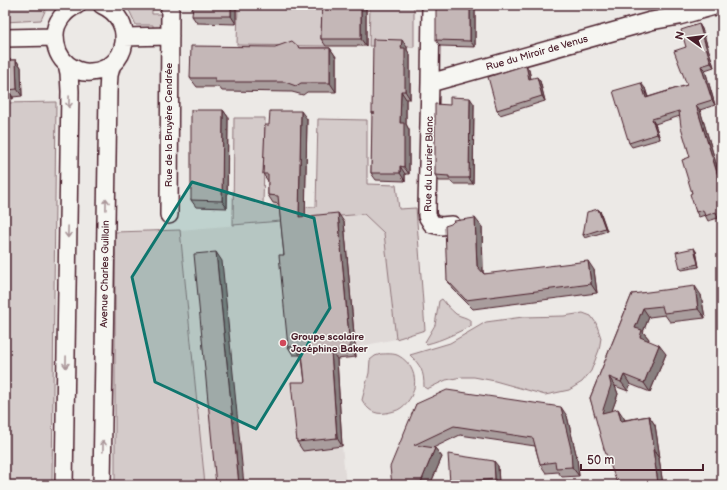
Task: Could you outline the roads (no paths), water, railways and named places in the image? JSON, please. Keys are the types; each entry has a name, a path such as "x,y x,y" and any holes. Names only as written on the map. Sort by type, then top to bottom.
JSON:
{"street":[{"name":"Rue de la Bruyère Cendrée","path":"169,214 170,5"},
{"path":"430,83 431,5"},
{"path":"718,5 722,15"},
{"name":"Rue du Miroir de Venus","path":"430,83 651,21 679,16 718,5"},
{"path":"70,8 58,24 55,37 57,49 67,64 77,70 89,72 101,70 112,64 123,47 124,32 121,22 110,8"},
{"path":"124,37 170,36"},
{"path":"5,38 55,37"},
{"path":"64,485 70,91 67,64"},
{"name":"Avenue Charles Guillain","path":"102,485 108,92 109,75 112,64"},
{"name":"Rue du Laurier Blanc","path":"430,83 428,216 432,224 441,226 452,225"}],"place":[{"name":"Groupe scolaire Joséphine Baker","path":"283,343"}]}
